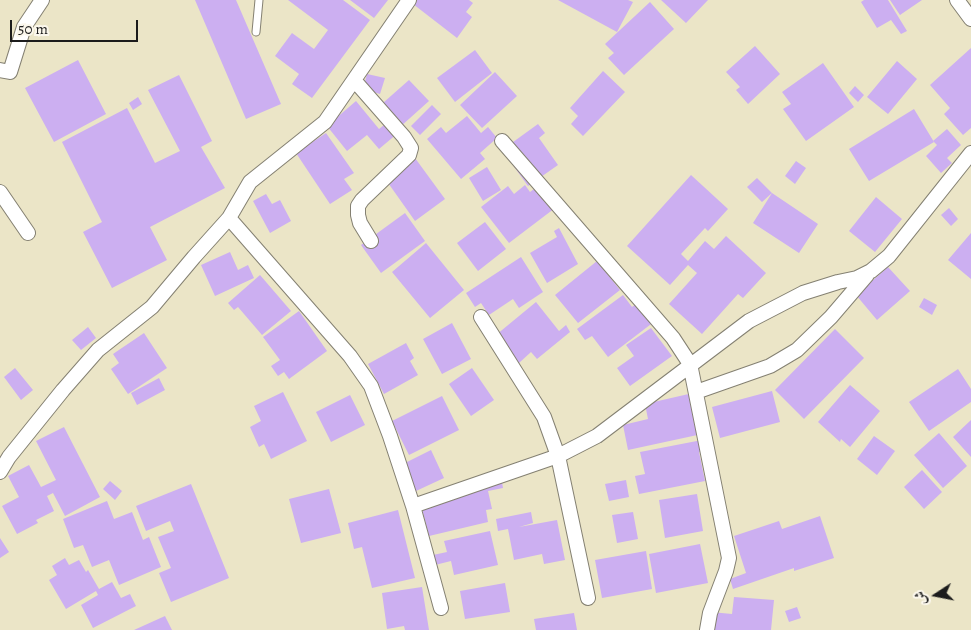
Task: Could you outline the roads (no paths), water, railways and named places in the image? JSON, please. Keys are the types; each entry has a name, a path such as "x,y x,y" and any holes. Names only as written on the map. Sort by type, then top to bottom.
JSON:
{"street":[{"path":"0,70 10,72 24,27 42,0"},
{"path":"0,472 21,442 98,350 152,307 229,218 250,182 325,122 409,0"},
{"path":"958,0 971,19"},
{"path":"354,80 404,137 411,148 409,155 358,206 360,223 371,241"},
{"path":"502,141 673,338 690,364 729,558 726,572 710,613 707,630"},
{"path":"696,392 770,366 796,350 831,317 871,271 889,256 971,153"},
{"path":"0,192 28,233"},
{"path":"229,218 350,356 371,386 413,506 441,608"},
{"path":"413,506 558,456 596,436 749,321 803,293 857,278 871,271"},
{"path":"481,317 544,417 558,456 588,598"}],"lane":[{"path":"256,32 260,0"}]}
